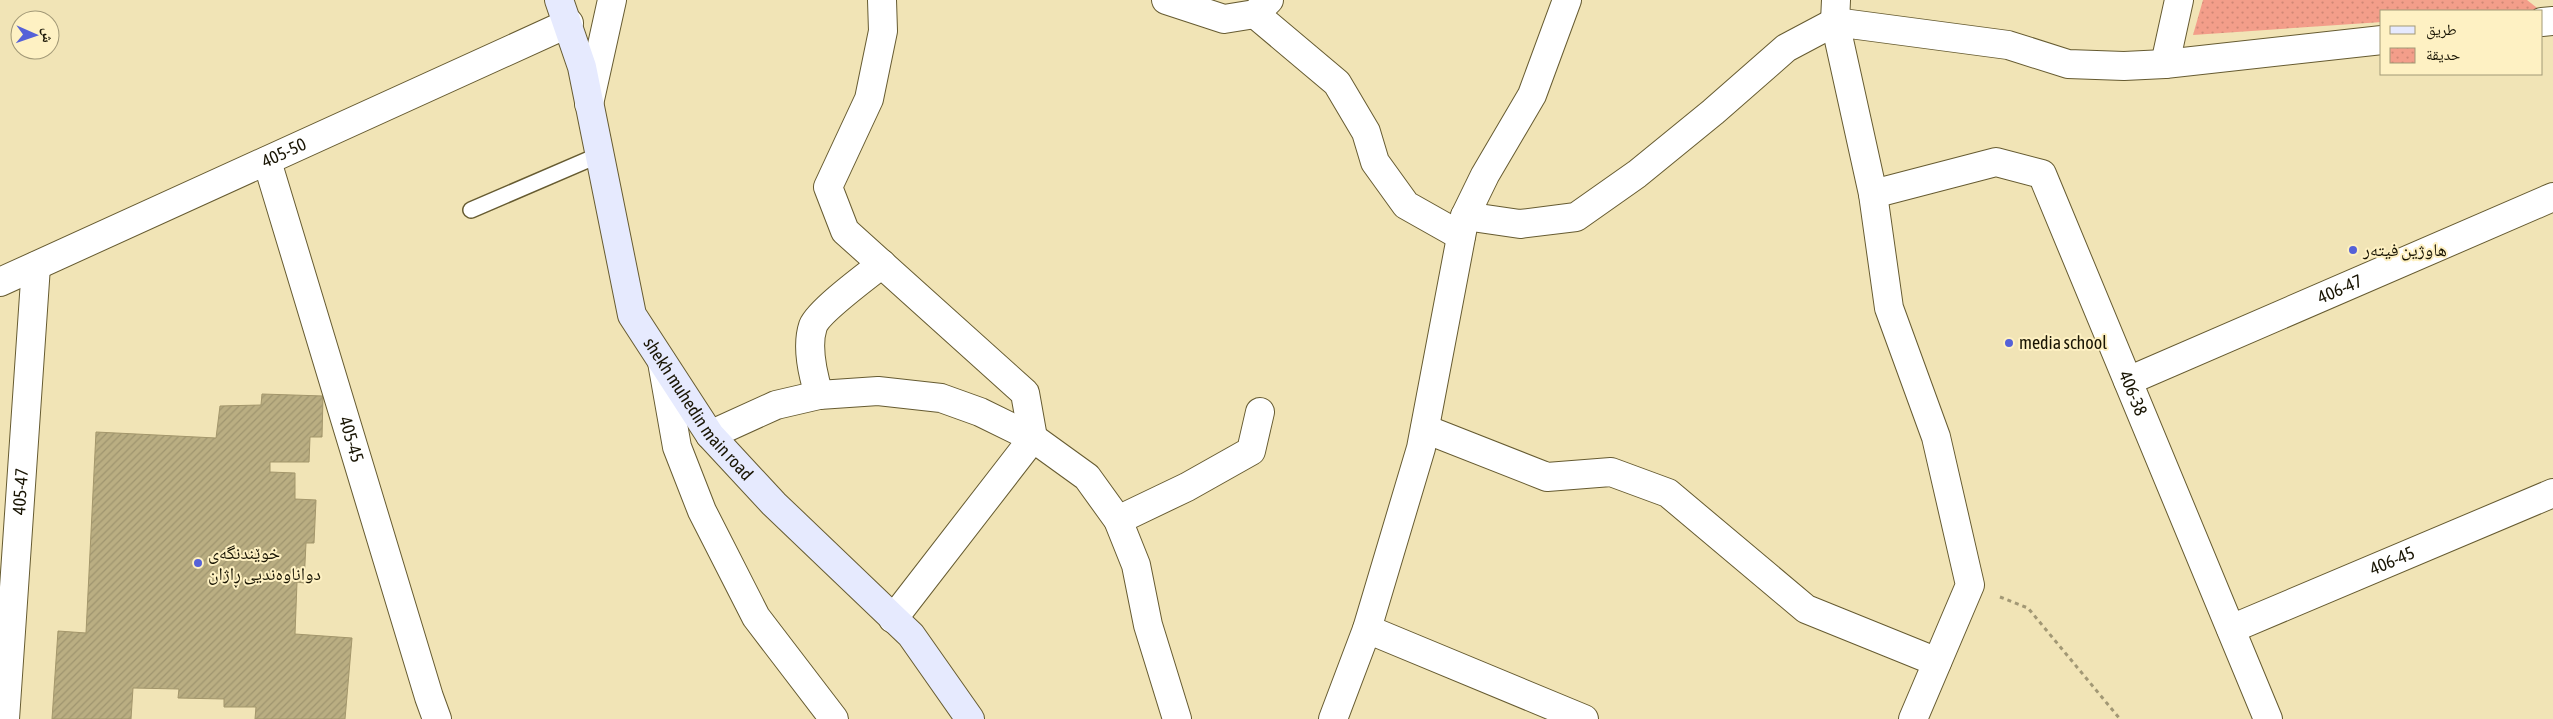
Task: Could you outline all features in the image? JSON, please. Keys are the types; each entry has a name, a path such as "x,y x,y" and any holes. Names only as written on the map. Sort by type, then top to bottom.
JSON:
{"street":[{"path":"589,104 612,0"},
{"path":"882,0 883,32 869,99 828,187 845,231 1025,394 1033,438 893,619"},
{"path":"1166,0 1224,19 1262,7 1337,83 1366,132 1375,162 1406,205 1463,226 1520,224 1576,217 1637,174 1713,112 1786,48 1836,11 2008,45 2068,64 2124,66 2165,64 2380,40"},
{"path":"1333,719 1367,629 1425,428 1463,226 1485,175 1532,95 1567,0"},
{"path":"2165,64 2179,0"},
{"name":"shekh muhedin main road","path":"567,8 600,155 632,315 710,434 774,504 911,635 970,719"},
{"name":"405-50","path":"0,282 267,161 567,8"},
{"path":"1836,11 1873,194 1888,308 1936,436 1970,585 1912,719"},
{"name":"405-45","path":"267,161 428,697 437,719"},
{"name":"406-38","path":"1873,194 1996,162 2042,174 2268,719"},
{"name":"406-47","path":"2128,381 2553,197"},
{"path":"819,395 810,365 814,325 847,290 882,264"},
{"name":"405-47","path":"5,719 36,266"},
{"path":"662,362 677,447 702,511 756,617 834,719"},
{"path":"710,434 776,405 819,395 878,391 941,398 980,412 1033,438 1087,477 1118,520 1136,565 1148,625 1177,719"},
{"path":"1118,520 1187,487 1251,451 1260,412"},
{"path":"1425,428 1547,477 1611,472 1668,494 1806,609 1938,662"},
{"name":"406-45","path":"2231,629 2553,493"},
{"path":"1367,629 1584,719"}],"lane":[{"path":"471,210 600,155"}],"path":[{"path":"1970,585 2028,608 2120,719"}],"green space":[{"path":"2203,0 2527,0 2540,10 2380,10 2380,22 2193,35"}],"building":[{"name":"خوێندنگەی دواناوەندیی ڕاژان","path":"262,394 323,396 322,437 310,437 309,462 270,462 270,472 295,473 295,499 316,500 314,543 306,543 304,583 297,582 295,634 352,638 345,719 255,719 256,707 224,707 224,699 178,698 179,689 133,688 131,719 52,719 58,631 86,633 96,432 216,438 220,406 261,405"}],"place":[{"name":"هاوژین فیتەر","path":"2353,250"},
{"name":"media school","path":"2009,343"},
{"name":"خوێندنگەی دواناوەندیی ڕاژان","path":"198,563"}]}
